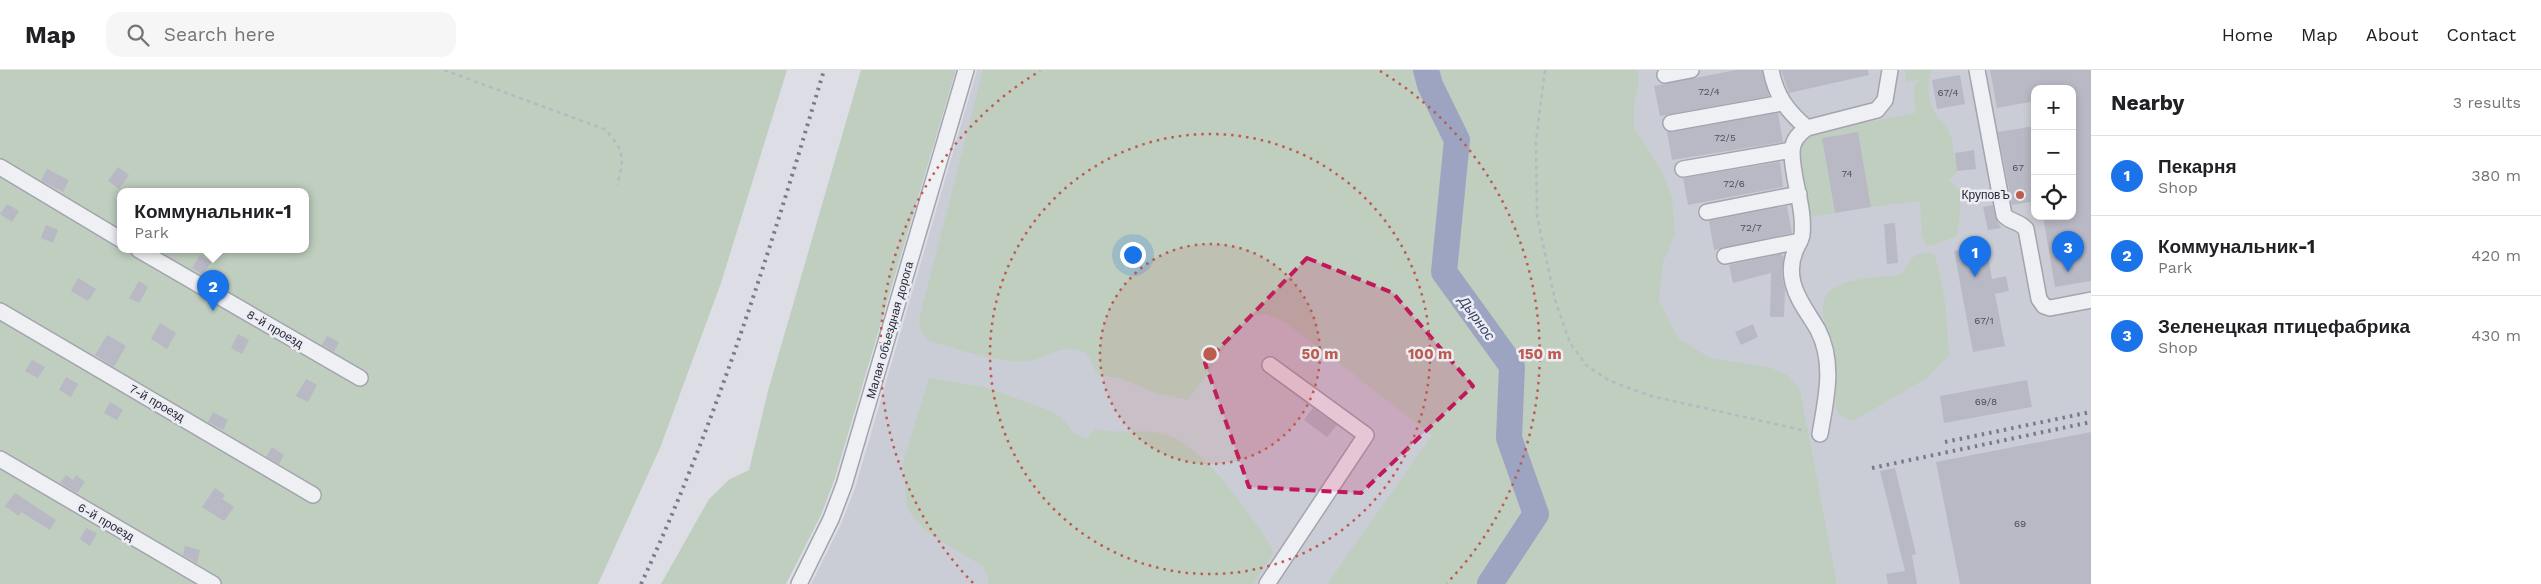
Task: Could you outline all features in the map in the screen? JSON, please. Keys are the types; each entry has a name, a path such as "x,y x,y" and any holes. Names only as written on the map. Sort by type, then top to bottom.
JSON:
{"street":[{"name":"Малая объездная дорога","path":"799,584 831,519 844,485 966,70"},
{"path":"1665,75 1691,70"},
{"path":"1771,70 1782,103 1807,128"},
{"path":"1820,434 1829,385 1827,357 1819,332 1797,296 1793,281 1791,264 1800,241 1803,220 1792,150 1799,133 1807,128 1877,110 1885,100 1890,70"},
{"path":"1977,70 2004,215 2007,219 2022,224 2026,228 2039,298 2044,306 2050,308 2091,300"},
{"path":"1671,122 1782,103"},
{"path":"1683,169 1792,150"},
{"path":"0,167 117,237"},
{"path":"1707,212 1799,194"},
{"path":"1725,256 1800,241"},
{"name":"8-й проезд","path":"144,253 360,378"},
{"name":"7-й проезд","path":"0,311 313,495"},
{"path":"1267,584 1366,435 1270,365"},
{"name":"6-й проезд","path":"0,459 213,584"}],"path":[{"path":"444,70 604,129 616,141 621,155 623,164 617,185"},
{"path":"1544,70 1536,141 1537,216 1555,300 1570,343 1587,366 1610,381 1651,396 1820,434"}],"highlighted area":[{"path":"1307,258 1393,293 1473,386 1361,493 1249,487 1205,363"}],"shaded area":[{"path":"977,70 2091,70 2091,584 811,584 841,524 855,488"}],"green space":[{"path":"0,70 787,70 721,283 660,448 598,584 0,584"},
{"path":"861,70 956,70 834,481 821,515 786,584 661,584 709,499 730,479 749,470 768,391"},
{"path":"983,70 1638,70 1639,82 1634,104 1634,128 1663,173 1672,198 1675,235 1663,262 1659,300 1678,338 1710,358 1768,367 1786,374 1800,389 1837,584 1327,584 1432,435 1285,322 1266,314 1248,317 1188,400 1156,393 1119,378 1097,375 1087,355 1074,349 1060,350 1033,360 1002,360 929,341 921,332 919,320"},
{"path":"1905,70 1932,70 1929,85 1930,100 1936,115 1947,126 1952,140 1957,171 1949,181 1960,190 1957,236 1933,245 1926,245 1922,235 1920,201 1871,207 1858,132 1822,138 1835,213 1809,217 1800,148 1810,133 1915,113 1914,87 1919,80 1906,82"},
{"path":"1920,253 1934,254 1938,266 1945,304 1949,355 1927,378 1855,420 1847,419 1837,413 1835,351 1824,319 1824,301 1829,292 1849,282 1901,274 1912,258"},
{"path":"929,378 984,387 1043,408 1061,417 1073,432 1086,439 1095,429 1159,433 1182,442 1211,468 1240,501 1272,548 1273,554 1253,584 988,584 989,581 983,566 928,533 915,520 907,507 903,463"}],"building":[{"path":"1736,70 1762,70 1769,96 1660,116 1654,86"},
{"path":"1781,70 1868,70 1869,75 1789,93"},
{"path":"1990,70 2091,70 2091,281 2055,287 2044,220 2076,220 2076,85 2031,85 2031,102 1997,108"},
{"path":"1960,75 1965,104 1937,109 1932,80"},
{"path":"1778,113 1783,142 1672,160 1667,132"},
{"path":"2031,127 2031,202 2012,205 1998,132"},
{"path":"1858,132 1871,207 1835,213 1822,138"},
{"path":"1974,150 1976,169 1957,171 1955,153"},
{"path":"1780,162 1783,187 1688,205 1683,178"},
{"path":"118,167 129,175 120,188 108,181"},
{"path":"47,169 69,180 63,192 41,181"},
{"path":"7,204 19,211 12,222 0,214"},
{"path":"1993,205 1995,217 2001,228 1988,230 1983,207"},
{"path":"1787,206 1792,233 1714,250 1709,221"},
{"path":"1895,223 1898,263 1887,264 1884,224"},
{"path":"46,225 58,230 53,243 41,238"},
{"path":"1986,245 1992,279 2006,276 2009,291 1995,294 2005,346 1973,352 1954,251"},
{"path":"1781,254 1784,257 1782,275 1785,290 1784,317 1770,317 1771,273 1733,283 1729,265"},
{"path":"200,255 211,262 203,275 192,268"},
{"path":"78,278 96,289 88,301 71,291"},
{"path":"139,281 148,287 139,303 129,298"},
{"path":"160,323 176,333 167,349 151,339"},
{"path":"1753,324 1758,337 1741,345 1735,332"},
{"path":"238,334 249,340 242,354 231,348"},
{"path":"107,335 126,346 114,367 95,355"},
{"path":"327,336 339,342 334,352 322,345"},
{"path":"32,360 45,367 38,378 25,371"},
{"path":"66,377 78,384 71,397 59,390"},
{"path":"306,379 317,385 308,402 296,396"},
{"path":"2027,380 2032,407 1944,423 1940,396"},
{"path":"110,402 123,410 117,420 104,413"},
{"path":"1313,408 1337,425 1327,437 1304,420"},
{"path":"213,412 228,420 223,430 208,422"},
{"path":"2091,432 2091,584 1960,584 1936,462"},
{"path":"272,447 284,455 279,464 266,457"},
{"path":"1895,468 1916,554 1912,555 1917,584 1888,584 1886,574 1905,571 1880,471"},
{"path":"66,475 73,480 76,475 85,482 77,493 60,483"},
{"path":"215,488 225,495 222,499 234,507 224,521 202,507"},
{"path":"15,493 56,520 50,530 21,512 19,516 5,506"},
{"path":"86,528 97,533 90,546 80,539"},
{"path":"185,546 200,550 197,563 183,555"}],"waterway":[{"name":"Дырнос","path":"1426,70 1430,85 1457,140 1444,272 1512,366 1509,438 1536,514 1490,584"}],"railway":[{"path":"641,584 669,522 719,395 764,266 824,70"},
{"path":"1945,442 2091,412"},
{"path":"1872,468 2091,422"}],"place":[{"name":"КруповЪ","path":"2020,195"},
{"name":"Зеленецкая птицефабрика","path":"2068,272"},
{"name":"Пекарня","path":"1975,277"},
{"name":"Коммунальник-1","path":"213,311"}]}
